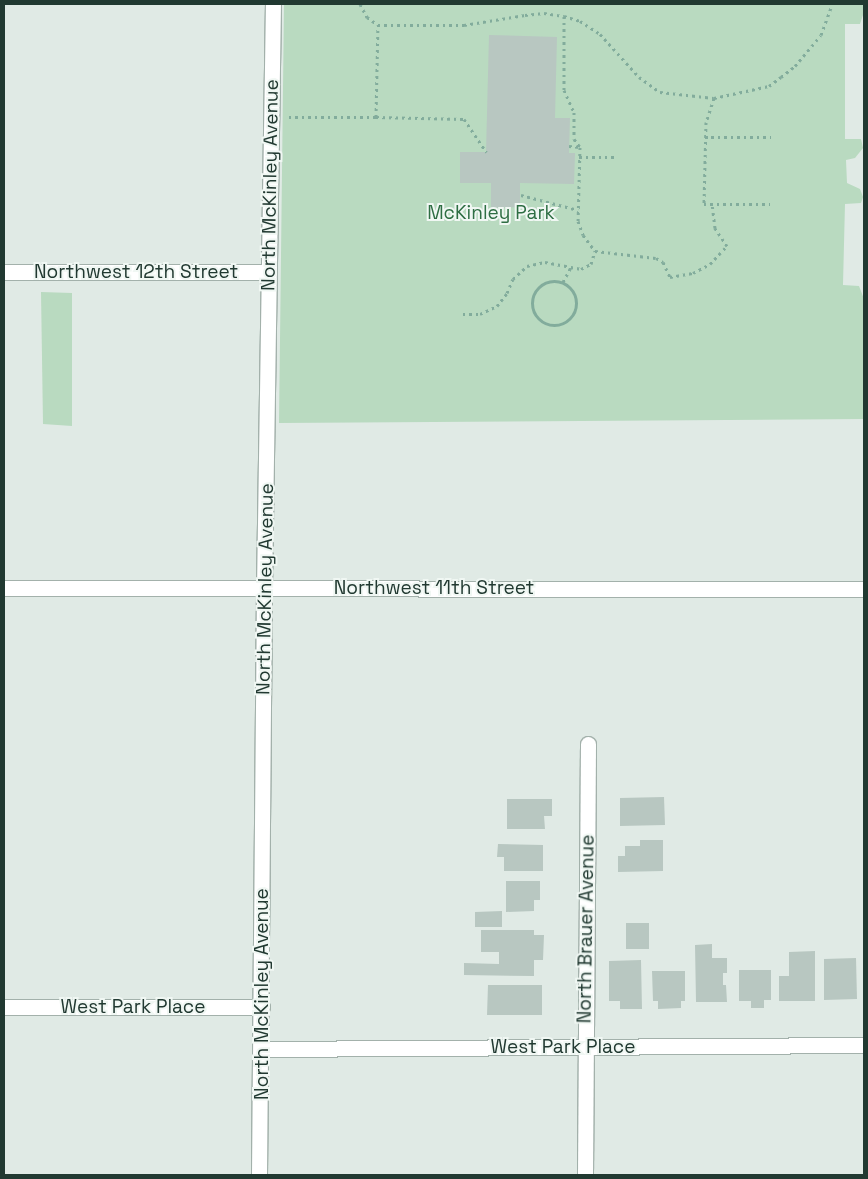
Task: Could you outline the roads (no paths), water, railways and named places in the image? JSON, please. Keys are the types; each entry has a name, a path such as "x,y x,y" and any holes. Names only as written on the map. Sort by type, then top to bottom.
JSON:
{"street":[{"name":"North McKinley Avenue","path":"259,1175 262,1049 264,588 273,4"},
{"name":"Northwest 12th Street","path":"4,272 269,272"},
{"name":"Northwest 11th Street","path":"4,588 864,589"},
{"name":"North Brauer Avenue","path":"585,1175 588,744"},
{"name":"West Park Place","path":"4,1008 262,1007"},
{"name":"West Park Place","path":"262,1049 864,1045"}],"park label":[{"name":"McKinley Park","path":"491,213"}]}
